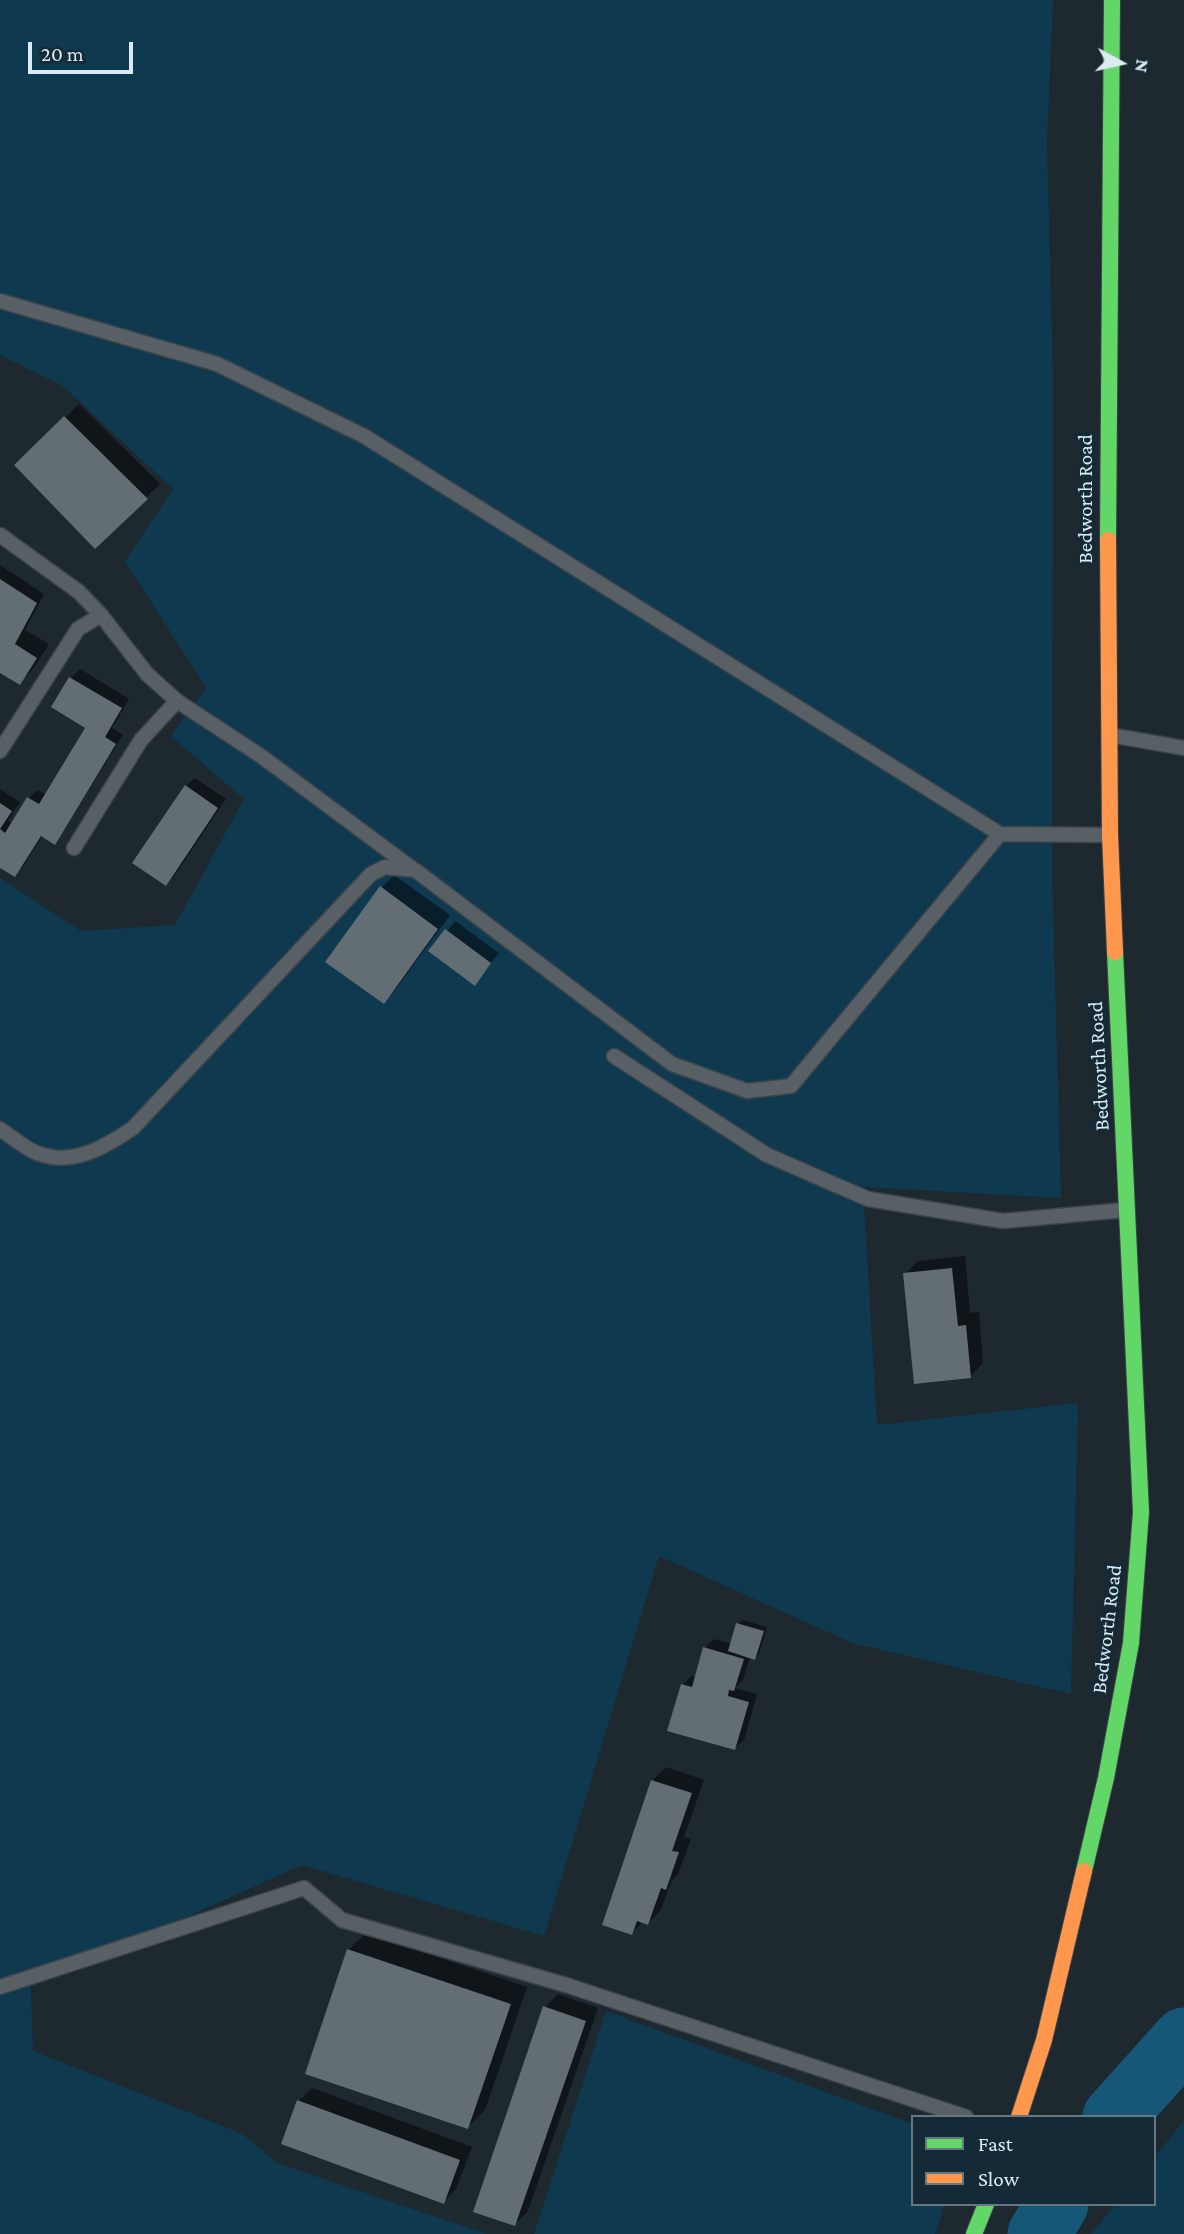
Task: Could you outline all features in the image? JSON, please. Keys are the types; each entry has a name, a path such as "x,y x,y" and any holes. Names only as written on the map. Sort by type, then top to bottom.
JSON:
{"main road":[{"name":"Bedworth Road","path":"1020,2115 1047,2027 1106,1778 1131,1643 1141,1512 1110,835 1107,450 1112,0"},
{"path":"974,2234 985,2206"}],"lane":[{"path":"0,301 217,364 364,436 1000,834 1110,835"},
{"path":"0,535 79,592 101,615 147,674 177,701 261,755 672,1064 747,1091 791,1086 1000,834"},
{"path":"0,751 78,629 101,615"},
{"path":"74,848 141,740 177,701"},
{"path":"1109,735 1184,748"},
{"path":"0,1129 37,1153 69,1159 106,1146 133,1128 371,874 385,867 415,870"},
{"path":"614,1056 767,1155 868,1199 1003,1221 1127,1210"},
{"path":"0,1987 304,1888 342,1920 566,1985 960,2115"}],"shaded area":[{"path":"0,0 1053,0 1047,143 1053,379 1052,871 1061,1198 863,1187 877,1425 1078,1403 1071,1694 852,1643 659,1556 544,1936 302,1865 31,1987 33,2051 241,2133 279,2164 488,2234 0,2234 0,878 81,931 175,925 244,799 171,736 206,688 125,561 173,489 63,386 0,355"},
{"path":"606,2011 911,2123 911,2206 944,2206 935,2234 534,2234"},
{"path":"1184,2120 1184,2234 1091,2234 1114,2206 1156,2206 1156,2155"}],"building":[{"path":"64,416 148,499 95,549 14,465"},
{"path":"0,579 37,603 15,644 37,658 20,685 0,673"},
{"path":"69,677 122,708 105,737 116,744 55,845 41,836 15,877 0,868 0,829 5,833 27,797 39,804 85,728 51,707"},
{"path":"185,785 218,808 166,886 132,863"},
{"path":"0,803 12,811 0,829"},
{"path":"380,886 438,929 384,1004 325,962"},
{"path":"445,929 491,963 475,986 428,951"},
{"path":"952,1268 958,1326 966,1325 971,1378 914,1384 903,1273"},
{"path":"736,1623 764,1631 755,1660 728,1651"},
{"path":"703,1647 744,1659 734,1691 729,1690 728,1696 749,1702 735,1750 667,1731 681,1684 692,1687"},
{"path":"651,1780 692,1793 672,1851 679,1852 666,1890 661,1888 648,1925 637,1921 632,1935 602,1925"},
{"path":"347,1949 511,2004 468,2129 305,2074"},
{"path":"543,2006 586,2021 515,2226 473,2212"},
{"path":"297,2100 460,2160 444,2204 281,2144"}],"waterway":[{"path":"1116,2115 1184,2039"},
{"path":"1039,2234 1056,2206"}],"traffic: fast":[{"path":"1108,540 1112,0"},
{"path":"1084,1871 1106,1778 1131,1643 1141,1512 1115,952"},
{"path":"974,2234 985,2206"}],"traffic: slow":[{"path":"1108,540 1110,835 1115,952"},
{"path":"1020,2115 1044,2040 1084,1871"}]}
